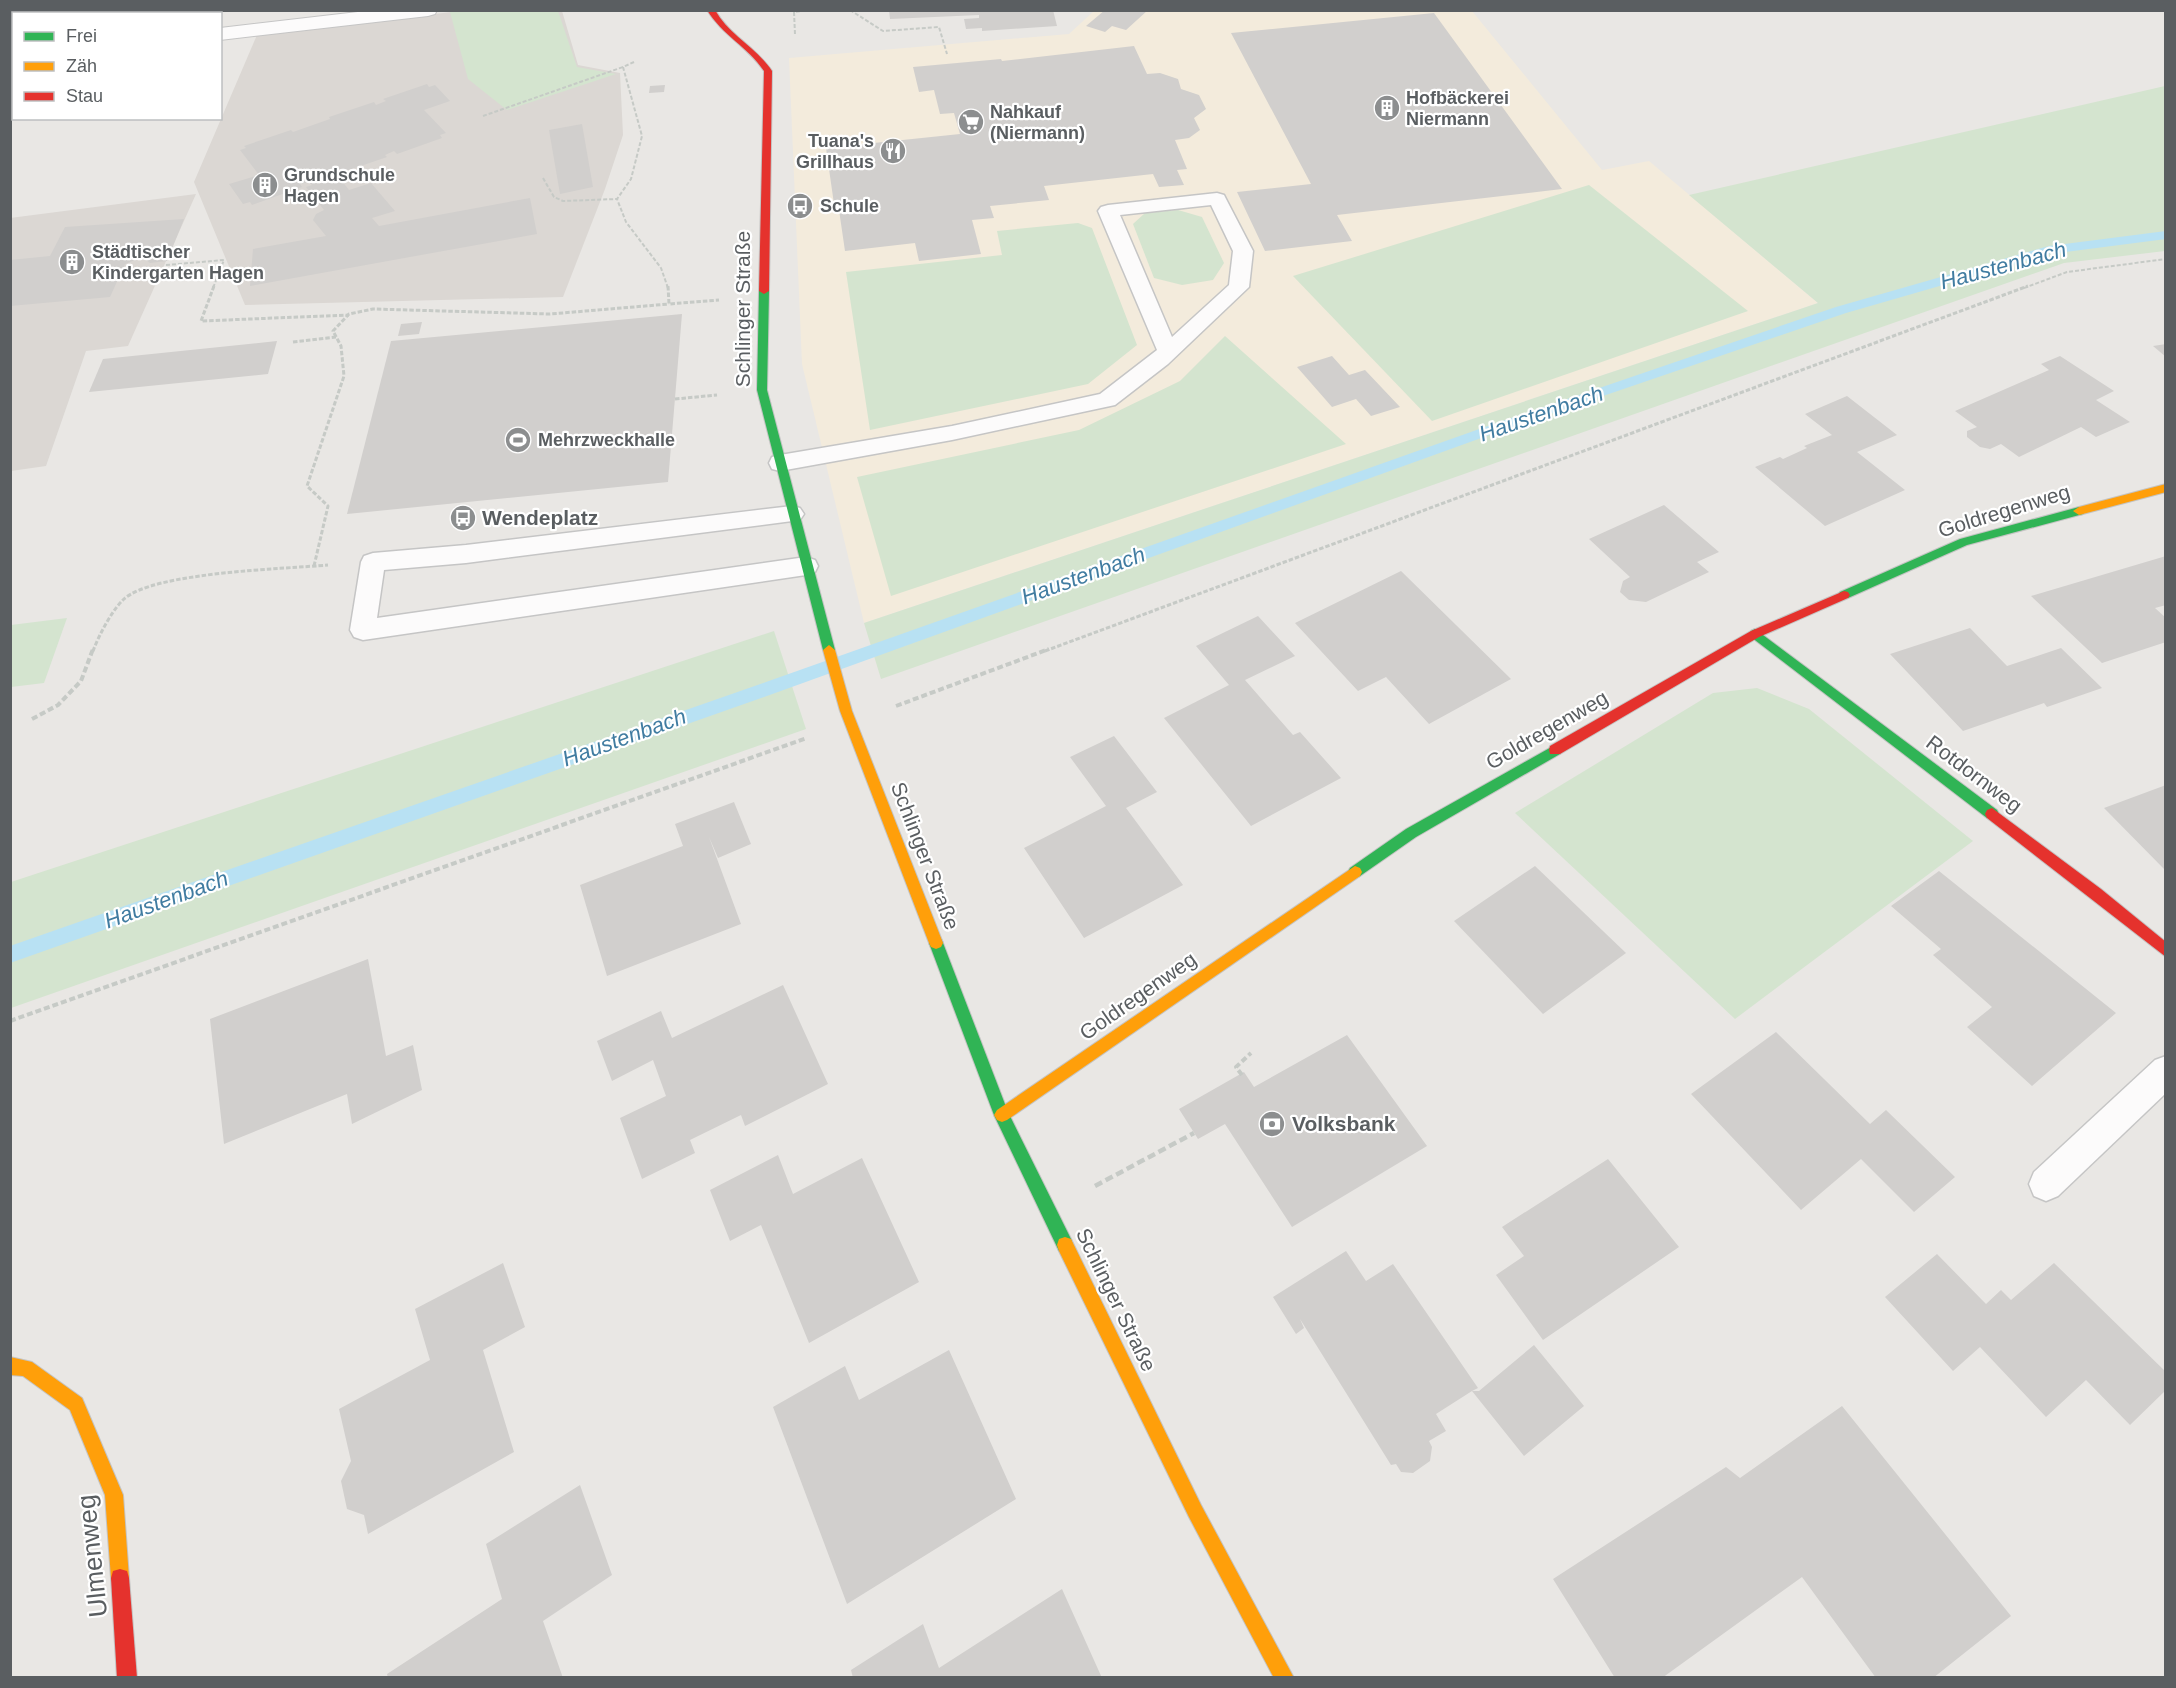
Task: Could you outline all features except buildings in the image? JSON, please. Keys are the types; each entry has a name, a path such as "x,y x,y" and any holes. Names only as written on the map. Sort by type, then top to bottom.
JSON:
{"street":[{"path":"222,34 428,10"},
{"name":"Schlinger Straße","path":"711,10 717,20 760,57 768,71 762,390 815,602 848,717 1002,1115 1195,1510 1285,1677"},
{"name":"Goldregenweg","path":"1002,1115 1411,833 1755,634 1964,542 2166,488"},
{"name":"Rotdornweg","path":"1755,634 2096,893 2166,951"},
{"name":"Ulmenweg","path":"10,1366 26,1368 76,1404 114,1495 127,1677"}],"lane":[{"path":"780,463 952,433 1107,400 1168,352 1239,287 1243,251 1217,199 1108,211 1168,352"},
{"path":"792,514 466,554 373,562 363,630 806,566"},
{"path":"2046,1184 2166,1071"}],"path":[{"path":"794,12 810,10"},
{"path":"850,10 883,31 939,27 947,54"},
{"path":"483,116 634,62"},
{"path":"617,199 631,179 642,136 623,67"},
{"path":"543,178 554,197 563,201 617,199"},
{"path":"617,199 626,223 659,263 670,288 669,304"},
{"path":"10,1021 2067,272 2166,258"},
{"path":"166,265 224,260 201,321 349,314 373,309 550,314 762,296"},
{"path":"314,566 328,506 307,486 344,376 341,346 333,331 349,314"},
{"path":"293,342 336,337"},
{"path":"32,719 58,705 81,681 99,635 124,599 153,584 209,575 373,562"},
{"path":"1242,1075 1236,1067 1251,1053"},
{"path":"1050,1211 1194,1133"}],"shaded area":[{"path":"460,11 562,11 578,65 620,73 623,135 605,189 563,297 245,305 194,182 257,35"},
{"path":"1094,11 1472,11 1602,170 1649,161 1818,303 864,623 802,364 789,58 1069,34"},
{"path":"196,194 128,346 86,351 46,466 11,471 10,218"}],"green space":[{"path":"466,10 558,11 577,67 616,74 507,110 468,79 450,12"},
{"path":"2165,86 2165,251 2064,263 881,679 864,623 1818,303 1689,195"},
{"path":"1589,185 1748,311 1432,421 1293,276"},
{"path":"1178,210 1202,217 1224,263 1213,280 1182,285 1154,278 1133,224 1145,213"},
{"path":"1078,223 1092,228 1137,345 1088,384 870,430 846,272 1002,255 997,231"},
{"path":"1225,336 1346,444 891,596 857,477 1079,430 1180,381"},
{"path":"67,618 44,683 11,687 11,625"},
{"path":"774,631 806,729 11,1008 11,882"},
{"path":"1757,688 1809,709 1973,841 1735,1019 1515,813 1713,693"}],"waterway":[{"name":"Haustenbach","path":"10,955 772,687 1490,430 1841,310 2049,250 2166,235"}],"traffic: fast":[{"path":"764,291 762,390 829,650"},
{"path":"1844,595 1964,542 2079,511"},
{"path":"1755,634 1992,814"},
{"path":"1355,872 1411,833 1555,750"},
{"path":"936,943 1002,1115 1065,1245"}],"traffic: slow":[{"path":"2079,511 2166,488"},
{"path":"829,650 846,711 936,943"},
{"path":"1002,1115 1355,872"},
{"path":"1065,1245 1195,1511 1285,1678"},
{"path":"10,1366 26,1368 76,1404 114,1495 120,1578"}],"traffic: jam":[{"path":"711,10 722,26 754,53 768,71 764,291"},
{"path":"1555,750 1755,634 1844,595"},
{"path":"1992,814 2096,893 2166,951"},
{"path":"120,1578 127,1678"}],"place":[{"name":"Hofbäckerei Niermann","path":"1387,108"},
{"name":"Nahkauf (Niermann)","path":"971,122"},
{"name":"Tuana's Grillhaus","path":"893,151"},
{"name":"Grundschule Hagen","path":"265,185"},
{"name":"Schule","path":"800,206"},
{"name":"Städtischer Kindergarten Hagen","path":"72,262"},
{"name":"Mehrzweckhalle","path":"518,440"},
{"name":"Wendeplatz","path":"463,518"},
{"name":"Volksbank","path":"1272,1124"}]}
